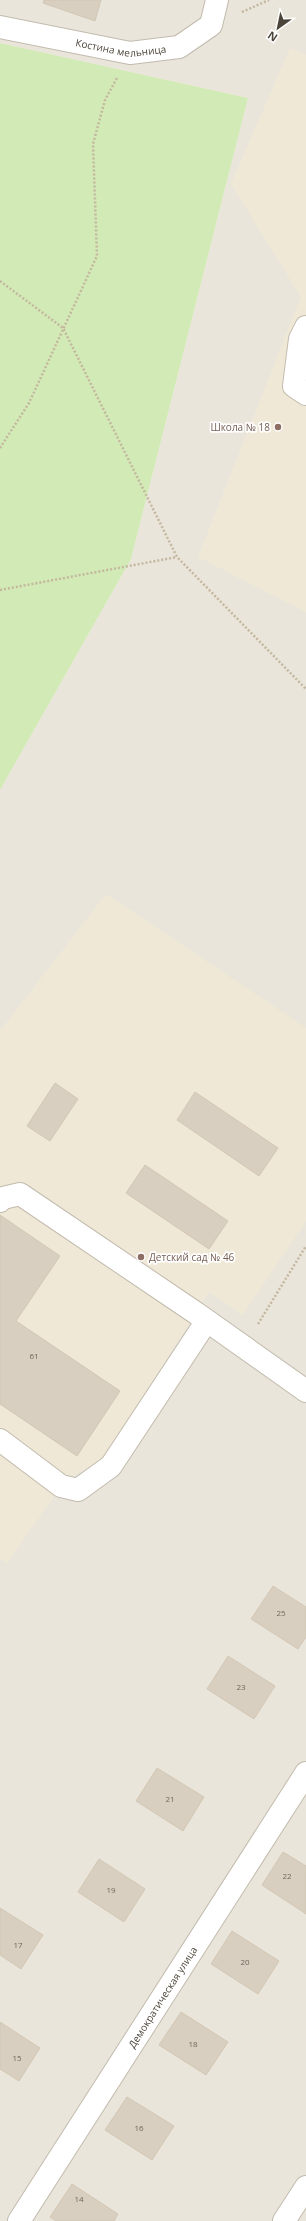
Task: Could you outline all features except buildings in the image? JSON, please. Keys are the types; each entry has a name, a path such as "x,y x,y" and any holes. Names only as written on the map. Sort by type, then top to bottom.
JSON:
{"street":[{"name":"Костина мельница","path":"0,27 130,53 179,47 211,25 217,0"},
{"path":"306,327 300,339 294,386 306,394"},
{"path":"0,1201 3,1198 20,1194 306,1392"},
{"path":"0,1440 61,1486 78,1490 111,1466 206,1322"},
{"name":"Демократическая улица","path":"19,2221 306,1773"},
{"path":"284,2221 306,2187"}],"path":[{"path":"0,448 29,403 97,256 93,144 105,100 130,53"},
{"path":"0,282 63,328 177,558 306,689"},
{"path":"0,590 177,558"},
{"path":"244,1348 306,1246"}],"shaded area":[{"path":"0,0 306,0 306,2221 0,2221 0,790 131,559 248,98 0,43"},
{"name":"Школа № 18","path":"290,48 306,55 306,612 198,557 301,297 231,184"},
{"name":"Детский сад № 46","path":"106,894 306,1028 306,1221 243,1315 209,1292 102,1461 66,1479 7,1563 0,1559 0,1031"}],"green space":[{"path":"0,43 248,98 131,559 0,790"}],"place":[{"name":"Школа № 18","path":"278,427"},
{"name":"Детский сад № 46","path":"141,1257"}]}
